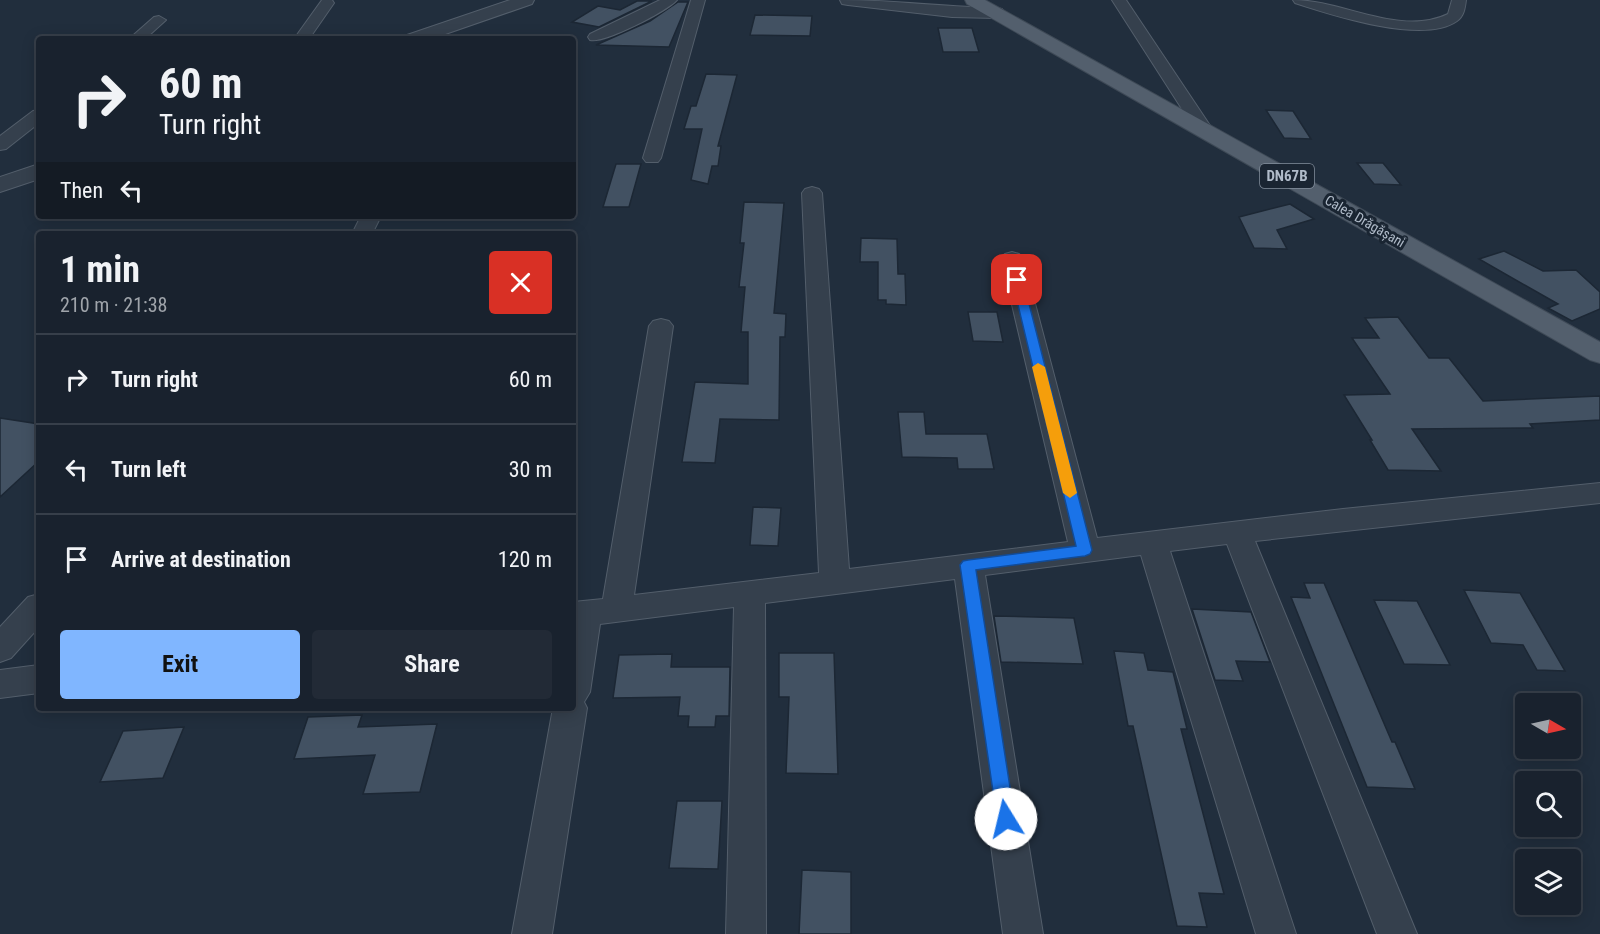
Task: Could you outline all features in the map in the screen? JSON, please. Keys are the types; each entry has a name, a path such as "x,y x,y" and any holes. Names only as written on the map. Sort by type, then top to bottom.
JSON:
{"main road":[{"name":"Calea Drăgășani","path":"973,0 1600,354"}],"street":[{"path":"422,36 526,0"},
{"path":"595,37 650,12 669,0"},
{"path":"652,158 698,0"},
{"path":"848,0 952,12 996,13"},
{"path":"1119,0 1204,130"},
{"path":"1300,0 1355,17 1407,24 1432,24 1453,17 1458,10 1459,0"},
{"path":"303,36 327,3"},
{"path":"140,36 159,20"},
{"path":"0,145 36,117"},
{"path":"0,185 36,172"},
{"path":"812,193 835,583"},
{"path":"1012,258 1085,550"},
{"path":"576,680 661,326"},
{"path":"592,613 1152,542 1491,503 1600,494"},
{"path":"1237,532 1397,934"},
{"path":"1152,542 1276,934"},
{"path":"968,565 1023,934"},
{"path":"746,934 750,594"},
{"path":"0,649 36,609"},
{"path":"0,684 36,679"},
{"path":"532,934 569,711"}],"building":[{"path":"637,1 652,1 599,27 572,22 598,6 620,10"},
{"path":"678,2 688,2 669,47 596,45 650,21"},
{"path":"755,15 812,16 810,36 750,35"},
{"path":"938,28 972,28 979,52 943,52"},
{"path":"706,74 737,75 718,146 721,146 718,166 712,166 708,184 691,180 702,129 684,129 691,106 696,106"},
{"path":"1266,110 1293,111 1311,139 1284,138"},
{"path":"1357,163 1383,163 1401,185 1374,184"},
{"path":"616,164 641,164 629,207 603,207"},
{"path":"744,202 784,203 774,313 786,314 785,337 780,337 779,420 720,419 715,463 682,462 695,382 748,384 748,332 741,332 745,287 739,287 744,243 740,243"},
{"path":"1290,204 1314,219 1277,230 1287,249 1254,248 1239,217"},
{"path":"861,238 897,239 898,274 905,274 906,305 886,304 886,300 878,300 878,262 860,262"},
{"path":"1504,251 1543,271 1576,270 1600,292 1600,309 1572,321 1548,308 1558,304 1479,259"},
{"path":"968,312 997,312 1003,342 973,341"},
{"path":"1398,317 1429,358 1449,358 1483,401 1600,396 1600,420 1530,424 1533,428 1412,429 1441,471 1388,470 1344,395 1390,394 1352,338 1379,338 1365,318"},
{"path":"898,412 924,412 926,434 987,434 994,469 958,469 957,458 902,457"},
{"path":"0,418 36,424 36,464 0,497"},
{"path":"753,507 781,508 778,546 750,545"},
{"path":"1304,583 1324,583 1392,742 1395,742 1415,789 1367,787 1291,597 1310,598"},
{"path":"1464,590 1520,593 1565,671 1537,670 1523,645 1491,643"},
{"path":"1374,600 1417,601 1450,665 1404,664"},
{"path":"1192,609 1251,612 1270,662 1236,661 1243,681 1215,680"},
{"path":"994,616 1074,618 1083,664 1001,662"},
{"path":"1114,651 1144,653 1148,670 1173,672 1187,729 1181,729 1224,894 1199,893 1207,927 1177,926 1133,726 1128,726"},
{"path":"779,653 834,653 838,774 786,773 789,697 779,697"},
{"path":"672,654 671,667 730,667 729,716 716,716 715,727 688,727 689,716 678,716 680,697 613,698 619,655"},
{"path":"362,715 358,727 437,724 420,792 363,794 375,755 294,759 308,717"},
{"path":"184,727 163,778 100,782 123,731"},
{"path":"677,801 722,801 718,869 669,868"},
{"path":"802,870 851,872 851,934 799,934"}],"slow traffic":[{"path":"1038,367 1070,493"}],"route":[{"path":"1006,819 968,565 1085,550 1017,280"}]}
